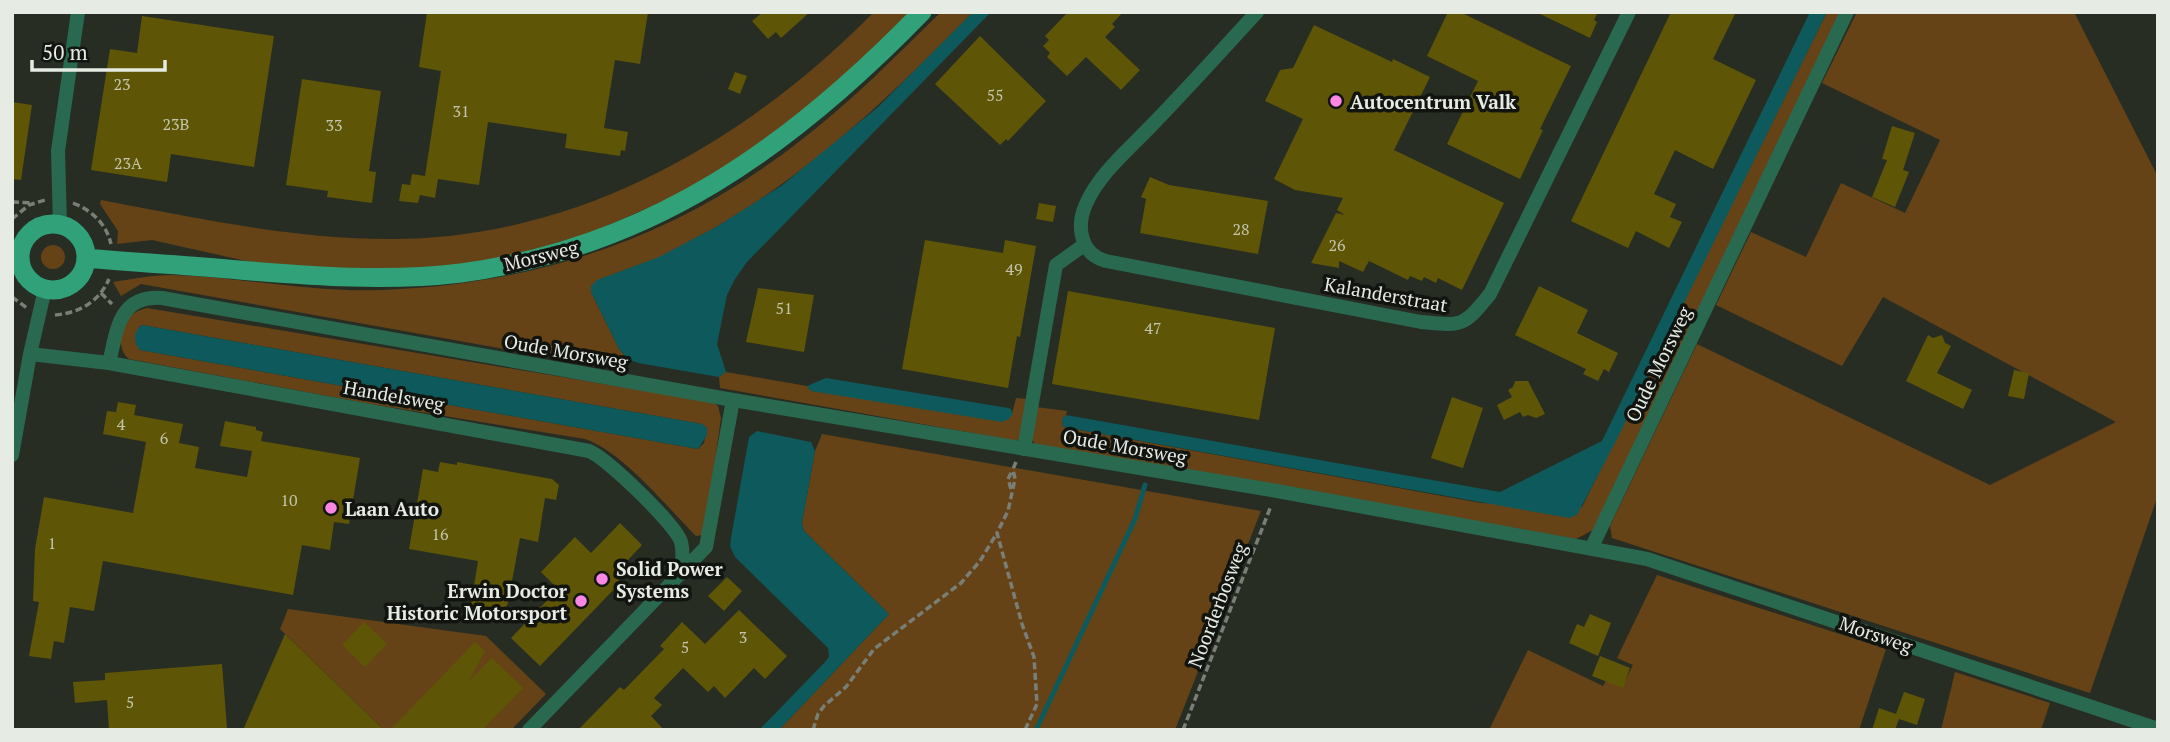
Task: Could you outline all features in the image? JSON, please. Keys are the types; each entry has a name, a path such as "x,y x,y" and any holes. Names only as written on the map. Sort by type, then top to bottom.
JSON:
{"main road":[{"name":"Morsweg","path":"86,258 299,276 379,278 460,273 524,261 570,248 656,216 714,185 763,153 816,112 880,55 922,12"},
{"path":"60,225 82,240 86,258 82,274 70,286 45,289 30,281 25,274 17,247 36,229 60,225"}],"street":[{"path":"60,225 58,151 78,12"},
{"path":"1024,449 1056,265 1084,245 1082,214 1102,178 1257,12"},
{"name":"Kalanderstraat","path":"1084,245 1091,254 1106,261 1421,322 1455,325 1469,320 1490,295 1629,12"},
{"name":"Oude Morsweg","path":"109,363 123,313 132,304 151,297 733,400 1276,491 1591,549 1847,12"},
{"path":"12,455 45,289"},
{"name":"Handelsweg","path":"30,354 109,363 589,451 604,459 672,526 681,541 681,574"},
{"path":"530,730 706,547 733,400"},
{"name":"Morsweg","path":"1591,549 1647,559 2158,729"}],"path":[{"path":"12,202 36,203"},
{"path":"813,730 818,714 824,706 846,687 874,649 961,583 980,561 1008,511 1015,479 1013,469 1024,449"},
{"name":"Noorderbosweg","path":"1184,730 1276,491"},
{"path":"998,533 1022,624 1034,657 1037,704 1025,730"}],"shaded area":[{"path":"874,12 914,12 818,102 705,183 572,241 471,264 389,270 287,266 246,261 152,240 117,244 118,231 100,204 101,200 245,226 353,238 459,235 526,222 591,202 654,175 714,141 771,102 824,59"},
{"path":"941,12 973,12 883,101 820,155 752,205 716,227 660,257 591,286 591,292 619,349 628,359 622,370 141,284 121,296 113,282 171,275 330,289 383,290 497,278 551,266 604,249 655,229 705,204 753,175 837,111"},
{"path":"1827,12 1844,12 1595,529 1576,539 1035,444 1030,436 1036,407 1067,411 1062,419 1063,427 1481,503 1582,507"},
{"path":"1857,12 2074,12 2158,177 2158,495 2090,693 1612,538 1610,526 1697,344 1990,485 2116,422 1883,297 1842,366 1716,305 1751,232 1806,257 1841,183 1905,213 1940,140 1822,83"},
{"path":"53,245 61,249 65,257 61,265 53,269 45,265 41,257 45,249"},
{"path":"147,308 712,402 718,406 721,418 705,532 696,536 629,467 585,439 365,403 129,359 121,346 122,330 128,318","holes":["142,325 702,424 707,428 704,443 698,449 140,350 139,327"]},
{"path":"726,372 807,386 811,391 1012,414 1016,398 1027,399 1022,436 1017,441 720,388 719,377"},
{"path":"822,434 1261,511 1175,730 779,730 889,614 804,531 802,523 815,451"},
{"path":"1657,575 1886,649 1859,730 1489,730 1528,650 1603,686 1607,679 1622,687 1633,665 1617,658"},
{"path":"288,609 486,636 546,694 511,730 384,730 280,629"},
{"path":"1955,672 2050,703 2041,730 1941,730"}],"water":[{"path":"973,12 991,12 747,262 735,279 727,295 717,344 726,372 719,377 628,359 619,349 591,292 591,286 597,280 659,257 716,227 781,186 878,107"},
{"path":"1810,12 1827,12 1577,515 1569,518 1063,427 1062,419 1066,415 1500,492 1602,441"},
{"path":"142,325 702,424 707,428 707,435 698,449 140,350 135,337"},
{"path":"826,378 1008,408 1013,414 1002,422 811,391 807,386"},
{"path":"757,431 811,442 815,451 802,523 804,531 889,614 779,730 759,730 829,657 828,648 735,557 730,546 749,437"}],"building":[{"path":"427,12 648,12 640,64 615,60 604,128 628,132 625,151 621,150 620,156 565,148 567,134 488,122 479,185 438,179 435,198 420,195 418,203 399,201 402,184 410,185 412,174 425,176 441,71 419,67"},
{"path":"763,12 810,12 781,38 776,32 768,39 752,21"},
{"path":"1068,12 1123,12 1112,24 1115,27 1105,37 1140,70 1121,90 1086,57 1067,76 1047,57 1050,53 1043,46 1049,40 1045,36"},
{"path":"1448,12 1460,12 1571,66 1540,129 1543,130 1520,179 1447,144 1478,81 1427,56"},
{"path":"1536,12 1598,12 1590,38"},
{"path":"1671,12 1736,12 1713,59 1756,80 1713,169 1675,150 1654,194 1676,204 1670,217 1682,222 1669,248 1636,231 1628,248 1571,221"},
{"path":"142,16 274,36 254,167 171,154 167,182 91,170 110,49 137,53"},
{"path":"1314,25 1430,77 1394,150 1504,203 1462,290 1438,278 1436,283 1424,277 1422,281 1410,276 1408,280 1369,261 1363,272 1339,261 1339,268 1311,263 1336,213 1345,215 1337,210 1343,198 1295,190 1274,179 1303,119 1265,101 1280,70 1293,68"},
{"path":"980,36 1046,101 1008,141 1006,139 1000,145 935,84"},
{"path":"735,72 747,76 740,94 728,89"},
{"path":"302,79 381,91 369,171 376,172 372,203 327,197 328,191 286,185"},
{"path":"12,102 32,105 21,180 12,179"},
{"path":"1892,126 1915,133 1903,170 1909,172 1895,207 1872,197 1887,160 1882,159"},
{"path":"1150,177 1169,185 1268,201 1258,254 1140,233 1146,199 1141,197"},
{"path":"1039,203 1056,206 1053,222 1036,219"},
{"path":"925,240 1003,253 1005,240 1036,246 1008,388 902,369"},
{"path":"1539,286 1588,310 1577,333 1618,353 1609,372 1604,369 1598,381 1583,374 1586,369 1515,335"},
{"path":"758,288 814,295 804,352 746,342"},
{"path":"1068,291 1275,328 1259,420 1052,384"},
{"path":"1928,335 1933,338 1942,335 1945,343 1951,346 1937,373 1972,390 1963,409 1906,381"},
{"path":"2014,370 2029,373 2024,399 2008,396"},
{"path":"1515,381 1528,381 1545,414 1536,418 1528,415 1523,417 1520,412 1504,420 1497,405 1512,397 1508,390 1513,387"},
{"path":"1452,397 1483,408 1463,468 1431,458"},
{"path":"118,402 136,405 134,415 183,424 179,443 199,447 195,468 247,477 252,451 220,446 225,421 256,427 256,430 263,432 261,441 360,458 349,524 334,522 330,550 302,545 293,595 103,561 94,611 70,607 64,643 54,641 51,659 29,656 39,602 33,601 35,549 44,497 133,513 146,442 103,434 107,411 116,412"},
{"path":"440,462 457,465 457,462 552,479 559,485 556,500 545,498 538,542 520,538 508,603 502,616 470,610 478,561 409,549 423,469 438,472"},
{"path":"620,523 642,545 614,575 621,582 540,666 511,638 558,589 541,572 575,537 591,553"},
{"path":"727,577 742,591 724,611 708,596"},
{"path":"739,610 787,656 765,679 754,668 725,698 714,686 708,692 683,668 654,698 662,705 651,716 664,730 578,730 620,687 624,690 664,649 660,646 682,622 705,644"},
{"path":"1590,614 1611,623 1598,656 1569,643 1577,624 1584,627"},
{"path":"364,622 387,644 365,667 342,645"},
{"path":"285,634 384,730 243,730"},
{"path":"475,642 485,651 469,681 492,658 523,688 482,730 390,730"},
{"path":"1600,656 1630,668 1623,688 1592,676"},
{"path":"222,664 227,728 109,730 107,700 75,703 73,682 105,680 105,673"},
{"path":"1904,692 1925,699 1917,725 1899,719 1895,730 1872,730 1879,708 1896,714"}],"waterway":[{"path":"1152,454 1154,449"},
{"path":"1036,730 1135,519 1145,485"}],"place":[{"name":"Autocentrum Valk","path":"1336,101"},
{"name":"Laan Auto","path":"331,508"},
{"name":"Solid Power Systems","path":"602,579"},
{"name":"Erwin Doctor Historic Motorsport","path":"581,601"}]}
